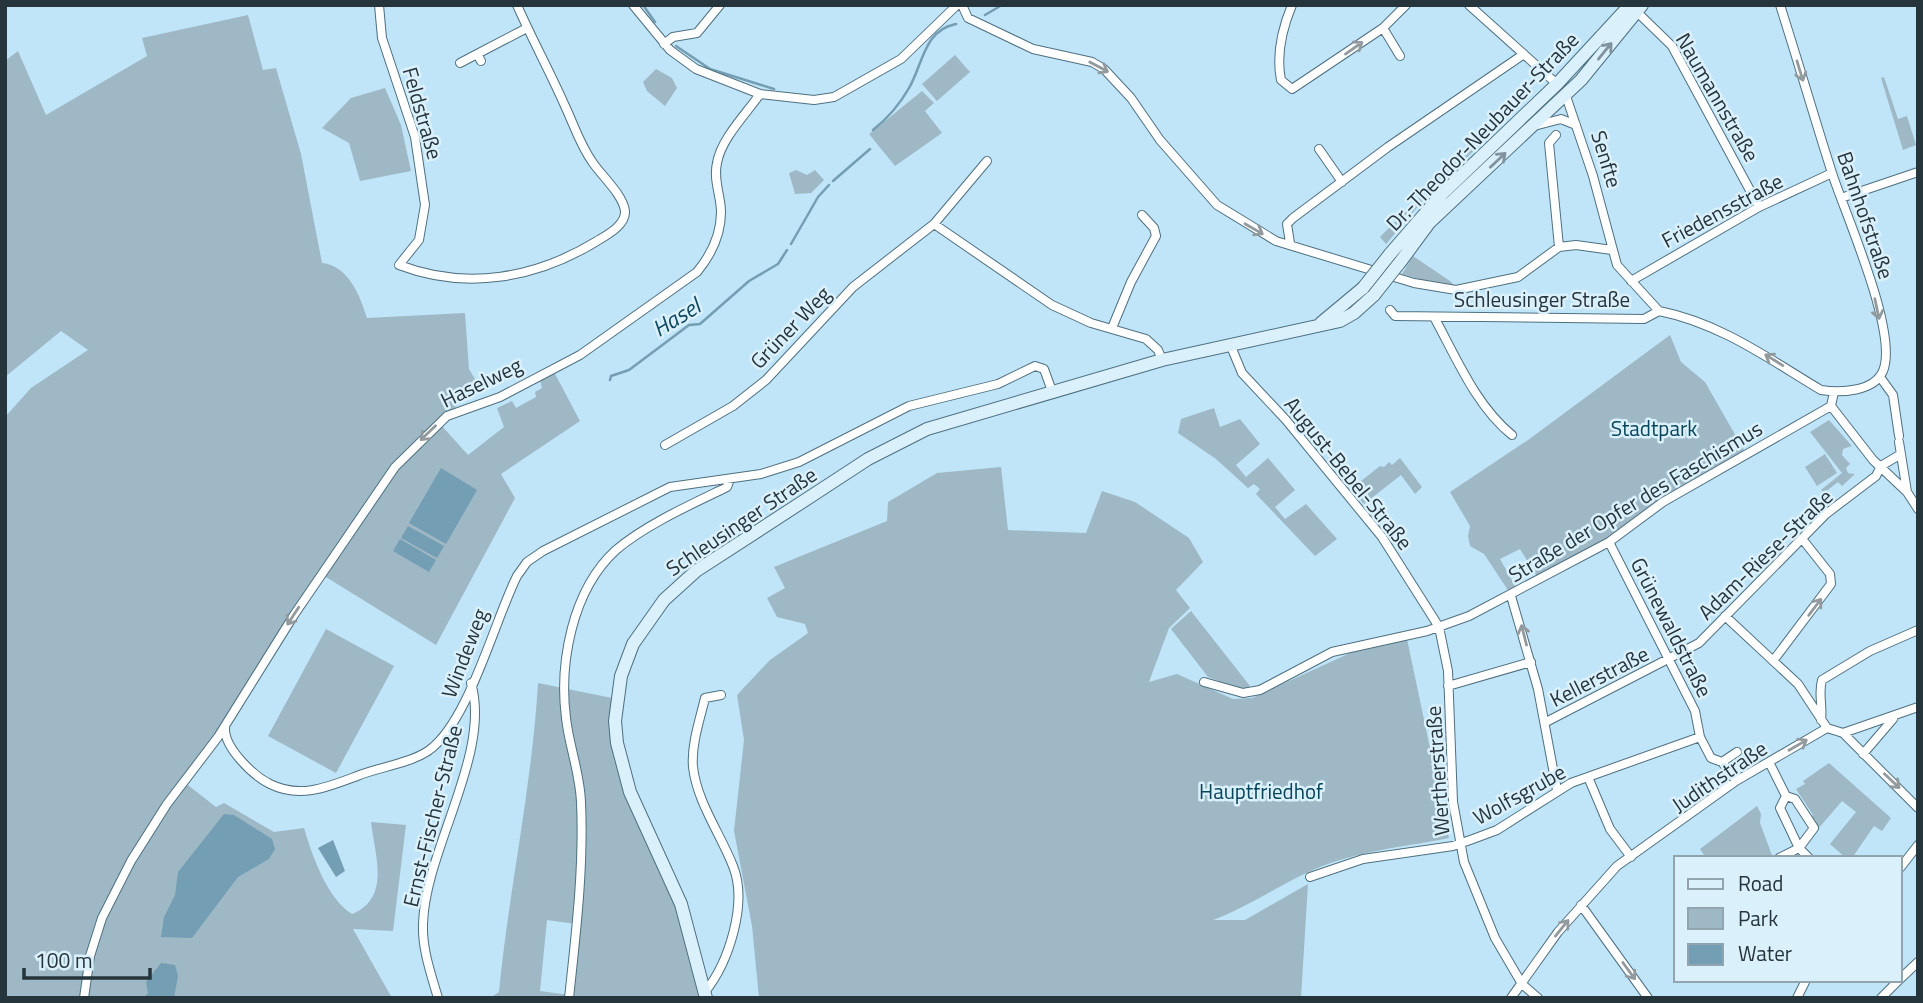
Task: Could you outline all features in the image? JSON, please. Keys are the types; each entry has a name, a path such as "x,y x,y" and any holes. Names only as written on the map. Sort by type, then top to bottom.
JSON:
{"main road":[{"name":"Dr.-Theodor-Neubauer-Straße","path":"1395,258 1442,194 1636,7"},
{"name":"Dr.-Theodor-Neubauer-Straße","path":"1395,258 1566,96 1636,7"},
{"name":"Senfte","path":"1557,84 1566,96"},
{"path":"1230,344 1321,323 1368,291 1395,258"},
{"name":"Schleusinger Straße","path":"706,995 681,904 630,792 617,743 615,721 621,676 642,627 664,600 696,571 869,458 927,429 1162,360 1230,344"}],"street":[{"name":"Feldstraße","path":"379,5 382,38 415,137 422,169 425,205 419,240 399,265 433,275 478,278 524,274 558,263 605,236 623,221 625,210 586,152 527,28"},
{"path":"460,62 479,58 527,28 517,5"},
{"path":"633,5 664,44 696,69 760,94 799,100 834,97 901,60 959,5 968,18 1033,50 1092,62 1104,69 1131,98 1160,141 1217,205 1260,233 1437,288 1456,290 1518,277 1559,247 1576,245 1612,250"},
{"path":"664,44 673,37 697,33 720,5"},
{"path":"1292,5 1282,37 1280,72 1285,85 1292,89 1382,28 1406,5"},
{"path":"1469,5 1557,84"},
{"name":"Bahnhofstraße","path":"1780,5 1877,307 1885,350 1885,364 1880,377"},
{"name":"Naumannstraße","path":"1636,7 1672,46 1759,207"},
{"path":"1382,28 1400,56"},
{"path":"1290,243 1287,223 1388,147 1524,54"},
{"name":"Haselweg","path":"84,998 90,956 102,918 125,872 167,804 218,737 293,615 395,467 447,416 487,401 580,355 697,271 710,255 718,235 721,212 716,178 720,153 760,94"},
{"name":"Senfte","path":"1566,96 1617,265 1659,311"},
{"name":"Dr.-Theodor-Neubauer-Straße","path":"1534,126 1561,120 1576,125"},
{"path":"1556,135 1549,143 1559,247"},
{"path":"1319,149 1342,182"},
{"name":"Grüner Weg","path":"665,445 733,406 766,380 853,287 934,224 987,161"},
{"path":"1841,198 1918,172"},
{"name":"Friedensstraße","path":"1631,281 1759,207 1832,173"},
{"path":"1112,328 1131,282 1156,236 1154,228 1142,215"},
{"path":"934,224 1052,305 1150,342 1162,360"},
{"name":"Schleusinger Straße","path":"1390,310 1395,316 1434,317 1644,319 1659,311 1677,314 1732,337 1821,390 1834,392"},
{"path":"1434,317 1477,394 1497,423 1512,435"},
{"name":"August-Bebel-Straße","path":"1230,344 1242,373 1286,420 1382,537 1429,605 1439,627"},
{"name":"Windeweg","path":"229,747 271,785 289,791 310,792 429,750 457,719 501,607 527,562 568,537 670,487 761,474 799,462 909,406 998,384 1035,366 1044,369 1052,391"},
{"path":"1907,492 1893,395 1880,377 1868,386 1834,392 1831,406 1881,466 1907,492 1918,509"},
{"name":"Straße der Opfer des Faschismus","path":"1204,682 1243,693 1260,690 1332,652 1439,627 1511,596 1609,542 1663,502 1831,406"},
{"path":"1881,466 1901,454"},
{"name":"Adam-Riese-Straße","path":"1667,661 1699,643 1826,514 1876,476 1881,466"},
{"name":"Windeweg","path":"569,998 582,851 581,799 566,721 564,689 570,638 575,620 590,586 615,551 679,511 727,487 730,480"},
{"path":"1773,661 1831,584 1829,574 1803,540"},
{"name":"Grünewaldstraße","path":"1609,542 1667,661 1695,711 1700,737 1711,758 1722,762 1736,781"},
{"path":"1511,596 1546,722 1557,790"},
{"path":"1726,616 1798,684 1824,724 1843,733 1917,805"},
{"name":"Wertherstraße","path":"1439,627 1452,685 1451,783 1460,844 1470,879 1495,937 1522,984 1538,998"},
{"path":"1824,724 1819,691 1822,680 1870,651 1918,630"},
{"name":"Kellerstraße","path":"1546,722 1667,661"},
{"path":"1452,685 1531,662"},
{"name":"Ernst-Fischer-Straße","path":"438,998 428,964 423,920 445,827 473,743 475,697 471,683"},
{"path":"706,995 718,977 734,934 736,918 734,867 697,788 693,765 705,698 720,695"},
{"path":"1843,733 1918,707"},
{"path":"1863,754 1896,716"},
{"name":"Judithstraße","path":"1511,998 1558,932 1602,881 1631,856 1736,781 1824,724"},
{"path":"209,750 229,747 225,725"},
{"name":"Wolfsgrube","path":"1310,877 1363,859 1460,844 1497,830 1557,790 1700,737"},
{"path":"1722,762 1737,752"},
{"path":"1769,762 1786,796 1795,799 1814,828 1799,848 1783,856"},
{"path":"1588,777 1610,829 1631,856"},
{"path":"1786,796 1780,808 1799,848 1807,856"},
{"path":"1902,866 1918,845"},
{"path":"1581,905 1648,998"},
{"path":"1902,978 1918,962"},
{"path":"1800,997 1802,982"},
{"path":"1881,998 1898,982"}],"green space":[{"path":"248,15 263,70 276,68 301,154 322,263 339,270 352,283 367,318 465,313 469,369 479,386 413,445 184,782 216,807 224,803 274,832 304,828 328,887 352,914 372,898 376,887 377,862 371,822 406,825 393,931 353,929 392,998 5,998 5,417 31,388 88,350 61,331 5,377 5,61 18,51 46,115 147,56 142,38"},
{"path":"955,55 970,72 937,101 922,84"},
{"path":"656,69 672,78 677,88 665,106 647,91 643,82"},
{"path":"1884,77 1898,119 1907,116 1916,145 1903,150 1881,78"},
{"path":"385,88 401,125 411,171 360,181 349,143 322,128 351,98"},
{"path":"922,91 934,103 925,111 942,133 895,166 869,134"},
{"path":"1488,128 1497,128 1426,197 1386,244 1380,237"},
{"path":"796,170 807,175 815,170 824,180 811,193 795,194 789,173"},
{"path":"1413,256 1455,286 1436,284 1402,274"},
{"name":"Stadtpark","path":"1670,335 1681,362 1705,382 1745,452 1608,540 1538,578 1520,549 1500,559 1517,589 1510,593 1484,554 1470,546 1470,526 1450,492 1528,440"},
{"path":"554,372 580,421 501,474 515,498 436,645 321,574 395,467 442,426 468,455 504,427 497,408 512,401 516,408 536,397 535,392 542,388 540,380"},
{"path":"1214,408 1220,427 1240,419 1260,444 1236,465 1246,477 1268,458 1295,490 1275,507 1285,519 1306,504 1337,539 1315,556 1256,494 1260,489 1254,484 1248,488 1216,459 1178,433 1181,419"},
{"path":"1829,420 1852,446 1843,449 1842,455 1850,464 1846,468 1848,473 1855,474 1842,486 1838,482 1824,493 1821,490 1842,473 1810,432"},
{"path":"1825,454 1837,473 1817,486 1805,467"},
{"path":"1400,458 1422,487 1415,494 1401,475 1364,504 1351,489 1380,466 1384,467 1389,462 1392,465"},
{"name":"Hauptfriedhof","path":"1001,467 1008,530 1086,533 1102,491 1135,502 1189,538 1203,562 1176,590 1190,608 1169,628 1149,682 1177,674 1233,699 1252,698 1361,648 1407,639 1449,838 1363,854 1329,864 1213,920 1245,920 1308,884 1301,998 759,998 752,926 734,831 744,740 737,695 770,660 808,633 805,624 777,617 767,598 785,588 774,567 887,521 888,502 937,473"},
{"path":"1191,611 1250,686 1243,690 1208,677 1171,629"},
{"path":"326,629 394,666 336,773 268,736"},
{"path":"538,683 617,699 617,743 667,873 706,998 490,998 499,992","holes":["547,920 576,924 569,995 540,991"]},
{"path":"1829,763 1891,818 1882,831 1874,826 1853,856 1844,856 1830,844 1856,812 1842,801 1818,829 1809,818 1813,815 1796,789 1805,784 1803,781"},
{"path":"1757,806 1772,856 1705,856 1700,849"}],"water":[{"path":"441,468 477,490 446,544 409,523"},
{"path":"408,526 444,546 437,558 401,538"},
{"path":"400,539 436,560 429,572 393,551"},
{"path":"224,814 234,815 272,839 275,849 269,859 238,877 192,938 161,937 164,917 175,895 178,872"},
{"path":"333,840 345,871 336,877 318,848"},
{"path":"161,963 175,965 178,976 174,998 144,998 148,993 146,982"}],"waterway":[{"path":"643,5 655,22"},
{"name":"Hasel","path":"985,15 1002,5"},
{"name":"Hasel","path":"873,130 884,121 905,94 926,49 937,33 956,24"},
{"path":"676,46 710,69 774,89"},
{"name":"Hasel","path":"833,181 870,149"},
{"name":"Hasel","path":"791,244 818,197 829,185"},
{"name":"Hasel","path":"610,380 611,376 629,370 689,325 700,324 749,281 778,264 787,250"}]}
